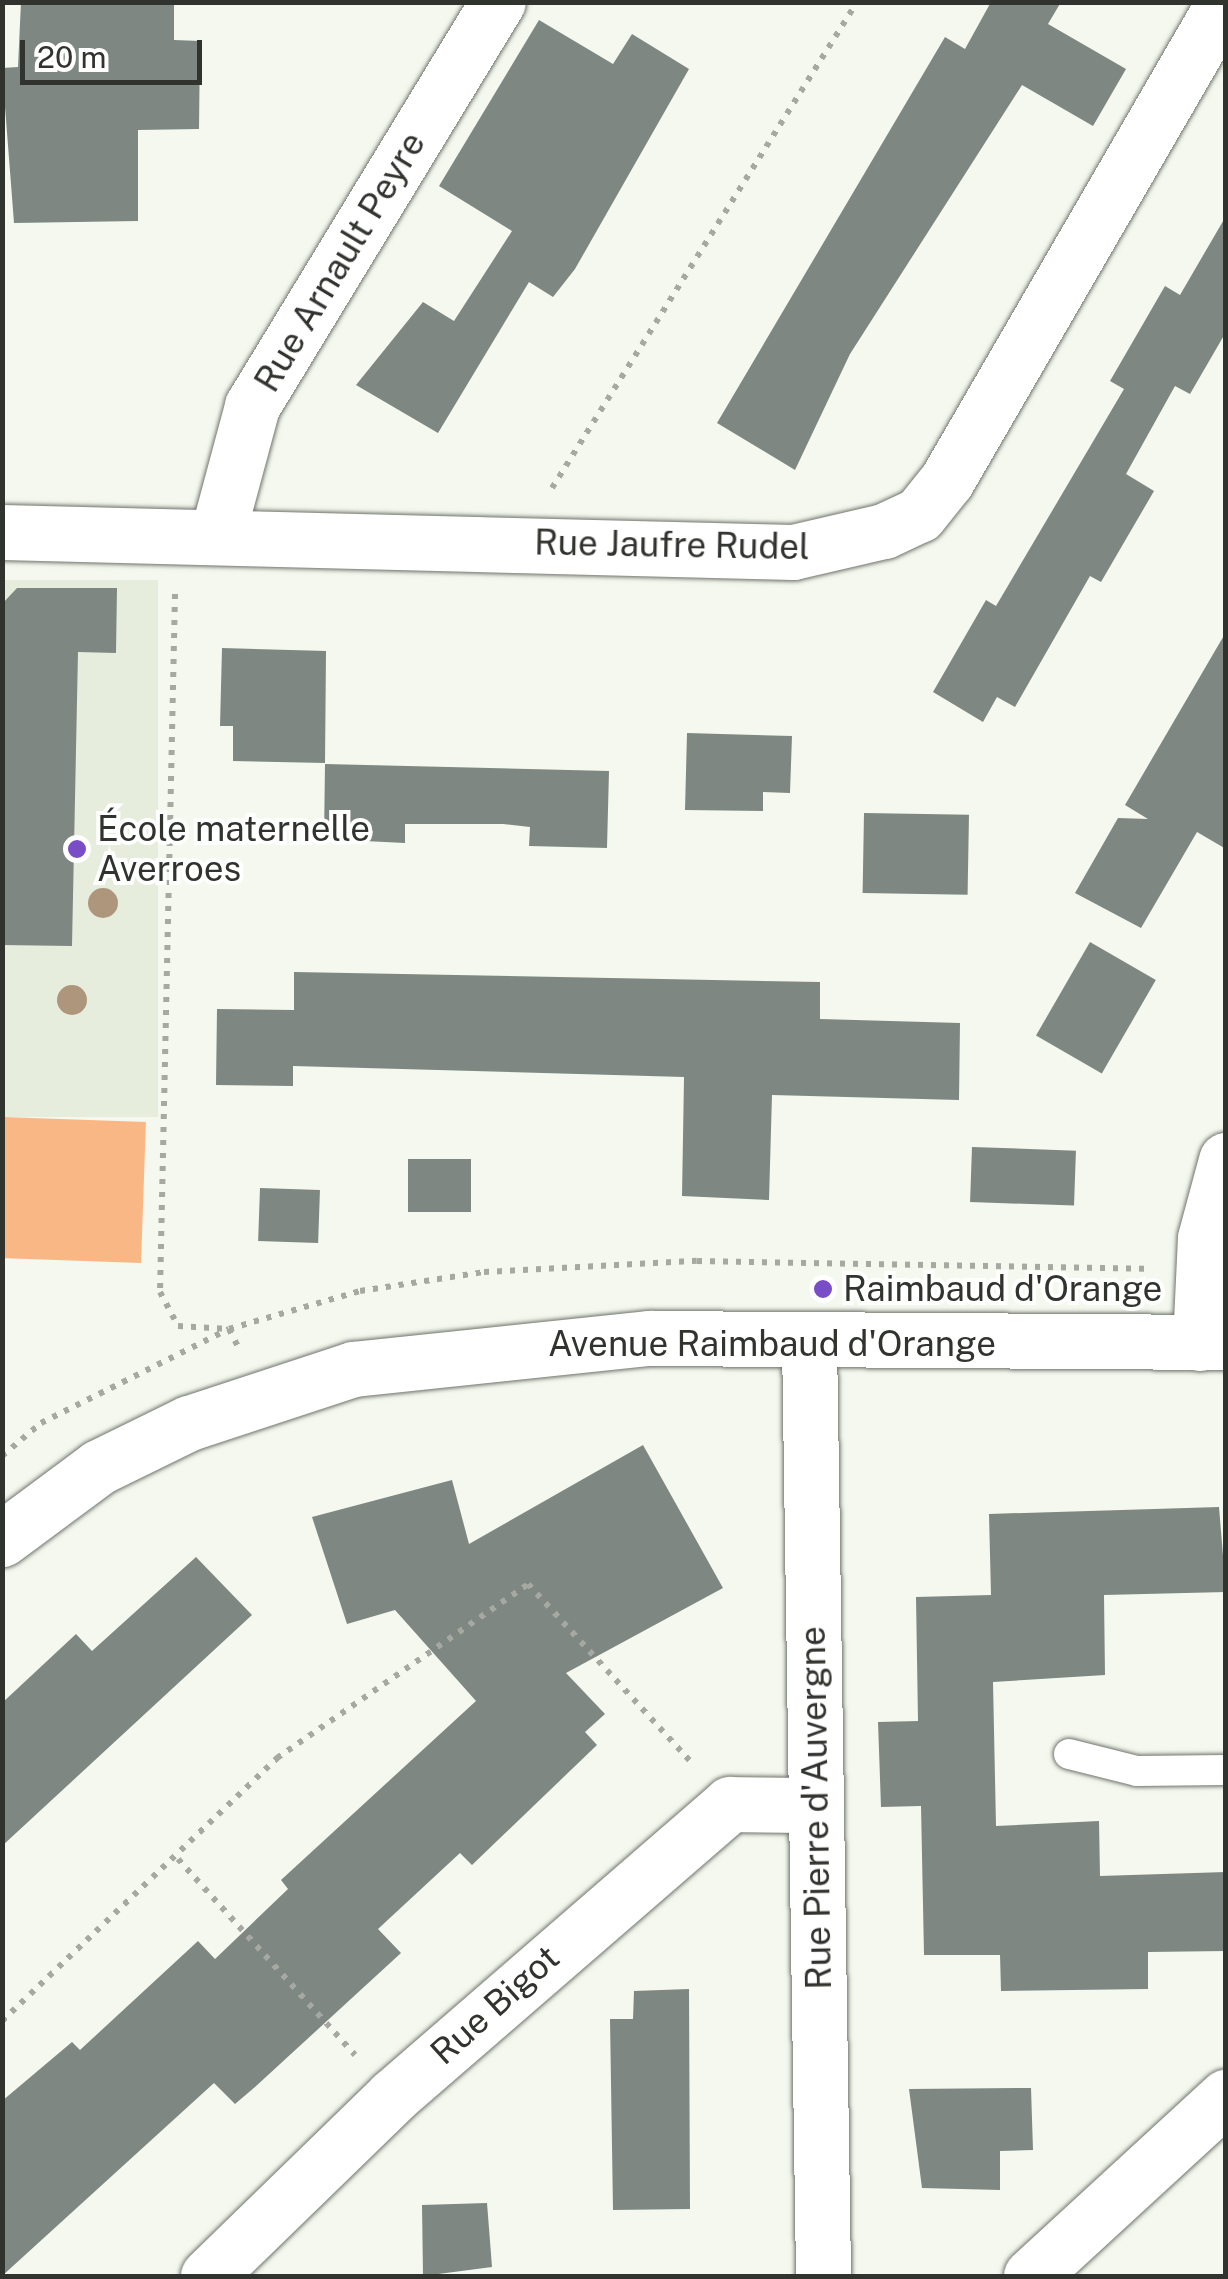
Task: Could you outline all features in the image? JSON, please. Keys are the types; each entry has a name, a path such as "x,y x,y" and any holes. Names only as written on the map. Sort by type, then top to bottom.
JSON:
{"street":[{"name":"Rue Arnault Peyre","path":"196,534 252,406 498,2"},
{"name":"Rue Jaufre Rudel","path":"2,532 793,552 838,547 919,515 1224,2"},
{"path":"1213,1343 1205,1238 1226,1160"},
{"name":"Avenue Raimbaud d'Orange","path":"2,1540 100,1467 261,1396 353,1368 514,1345 809,1340 1213,1343"},
{"name":"Rue Pierre d'Auvergne","path":"809,1340 823,2276"},
{"path":"730,1804 816,1805"},
{"name":"Rue Bigot","path":"215,2274 393,2096 730,1804"},
{"path":"1030,2276 1226,2097"}],"lane":[{"path":"1068,1754 1137,1771 1226,1770"}],"path":[{"path":"540,543 547,497 609,385 681,291 857,2"},
{"path":"196,534 160,1292 178,1326 229,1329 261,1396"},
{"path":"2,2022 178,1859 276,1758 528,1584 730,1804"},
{"path":"178,1859 393,2096"}],"shaded area":[{"name":"École maternelle Averroes","path":"3,580 158,580 158,1117 3,1117"},
{"path":"3,1117 146,1122 141,1263 2,1258"}],"building":[{"path":"21,2 174,2 174,40 200,41 199,129 138,130 138,221 14,223 2,68 18,67"},
{"path":"991,2 1061,2 1048,24 1126,69 1093,126 1022,85 850,354 795,470 717,423 945,37 965,49"},
{"path":"539,20 613,64 632,34 689,69 575,269 553,297 529,282 438,433 356,385 423,302 454,321 512,231 439,186"},
{"path":"1226,216 1226,332 1190,394 1175,386 1126,474 1154,491 1101,582 1090,576 1015,707 997,697 983,722 933,692 986,600 996,606 1124,389 1110,381 1165,286 1180,295"},
{"path":"17,588 117,588 116,653 78,652 72,946 2,945 2,604"},
{"path":"1226,632 1226,849 1197,832 1141,928 1075,893 1118,818 1148,819 1125,805"},
{"path":"222,648 326,651 325,763 233,761 233,726 220,726"},
{"path":"687,733 792,736 790,793 763,792 763,811 685,810"},
{"path":"325,764 609,771 607,848 529,846 530,827 503,824 405,824 405,843 324,839"},
{"path":"864,813 969,815 968,895 863,893"},
{"path":"1090,942 1156,980 1102,1074 1036,1036"},
{"path":"294,972 820,982 820,1019 960,1023 959,1100 772,1095 769,1200 682,1196 684,1077 293,1066 293,1086 216,1085 217,1009 294,1010"},
{"path":"972,1147 1076,1151 1074,1206 970,1202"},
{"path":"408,1159 471,1159 471,1212 408,1212"},
{"path":"260,1188 320,1190 318,1243 258,1241"},
{"path":"643,1445 723,1588 566,1673 605,1714 585,1732 597,1745 472,1865 460,1853 378,1929 401,1953 255,2087 235,2104 214,2083 2,2276 2,2101 72,2042 80,2050 198,1941 215,1959 288,1889 281,1880 476,1701 395,1610 347,1624 312,1517 452,1480 469,1544"},
{"path":"1219,1507 1226,1592 1104,1595 1105,1675 993,1682 996,1826 1099,1821 1100,1876 1226,1872 1226,1951 1148,1952 1148,1989 1001,1991 1000,1955 924,1955 921,1806 881,1807 878,1722 918,1721 916,1597 991,1595 989,1514"},
{"path":"196,1557 252,1615 2,1846 2,1703 76,1634 92,1651"},
{"path":"689,1989 690,2209 613,2210 610,2019 633,2019 634,1991"},
{"path":"1031,2088 1033,2150 1000,2151 1000,2190 922,2188 909,2089"},
{"path":"487,2203 492,2267 423,2276 422,2205"}],"place":[{"name":"École maternelle Averroes","path":"77,849"},
{"name":"Raimbaud d'Orange","path":"823,1289"}]}
